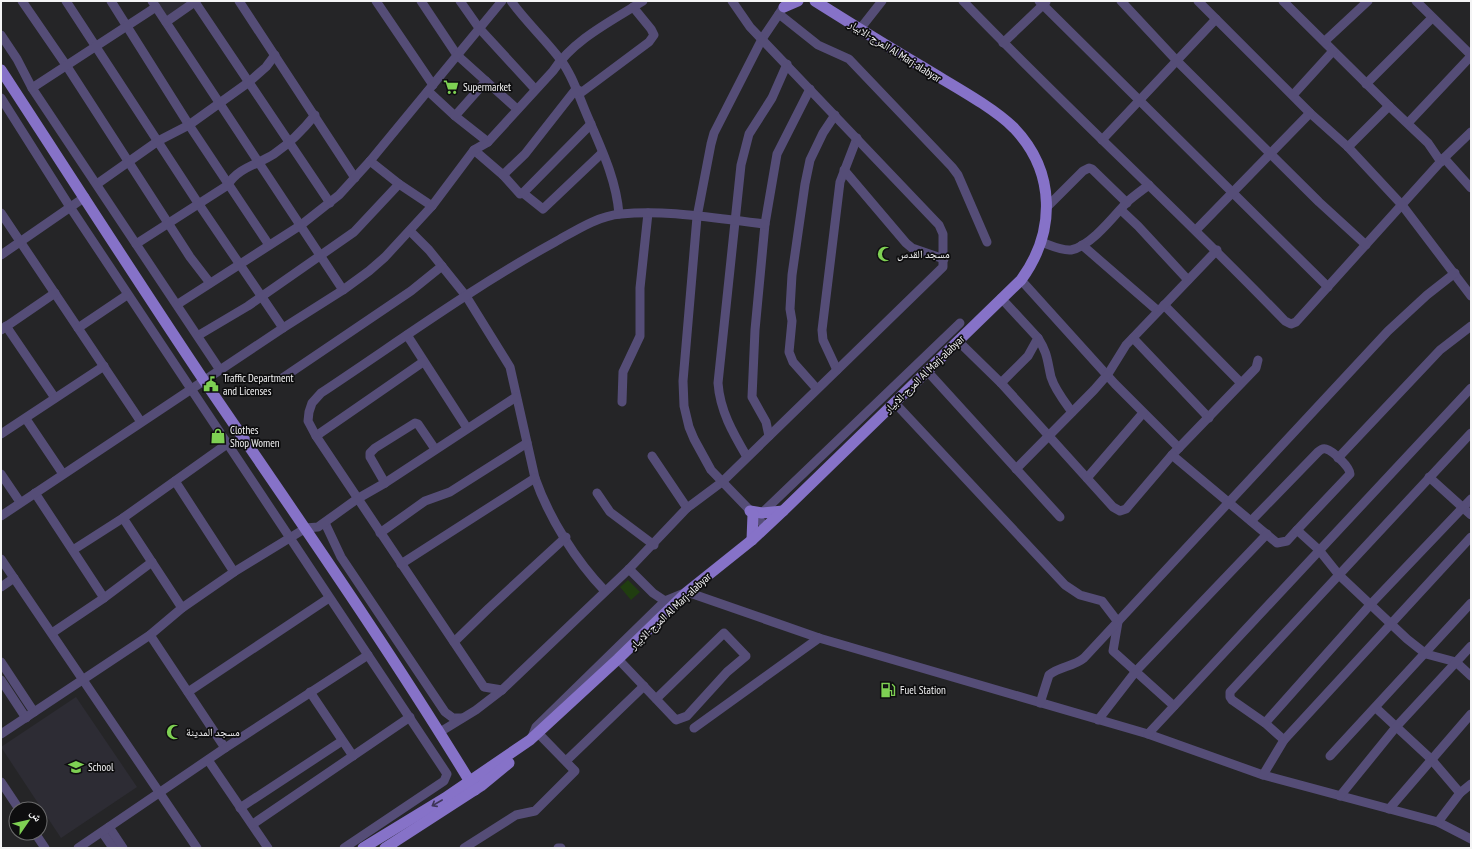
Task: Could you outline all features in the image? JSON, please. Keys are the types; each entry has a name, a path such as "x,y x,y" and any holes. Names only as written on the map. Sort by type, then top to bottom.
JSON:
{"main road":[{"path":"784,5 798,1"},
{"name":"المرج-الابيار Al Marj-alabyar","path":"363,848 458,789 476,784 487,770 533,737 618,660 687,592 752,540 783,511 894,402 928,372 1000,298 1020,280 1034,260 1041,242 1046,222 1047,207 1041,172 1032,151 1013,128 1000,116 962,91 815,1"},
{"path":"1,70 205,381 306,528 452,751 476,784"},
{"path":"752,540 755,513 783,511"},
{"name":"المرج-الابيار Al Marj-alabyar","path":"385,848 515,758 527,746 533,737"},
{"path":"465,768 478,771 487,770"},
{"path":"458,789 465,768"}],"street":[{"path":"22,1 66,65 190,257 210,283"},
{"path":"66,1 198,203 283,328"},
{"path":"110,1 228,185 269,245"},
{"path":"166,22 196,1 330,204"},
{"path":"239,1 355,178"},
{"path":"376,1 430,88 455,116 488,142"},
{"path":"421,1 457,55 517,109"},
{"path":"460,1 479,28 535,89"},
{"path":"178,304 330,204 370,161 502,1"},
{"path":"511,1 524,20 560,60 576,89 611,173 618,195 619,214"},
{"path":"1,516 190,389 205,381 283,328 343,290 385,257 432,206 474,150 488,142 553,71 560,60 592,33 643,1"},
{"path":"440,732 464,718 502,690 654,545 687,508 722,482 943,267 944,259 941,228 746,22 732,1"},
{"path":"860,29 882,1"},
{"path":"963,1 1003,43 1217,250 1285,321 1291,324 1296,322 1442,160 1471,132"},
{"path":"1121,1 1177,61 1366,245"},
{"path":"1199,1 1310,113 1348,147 1402,205 1471,296"},
{"path":"1325,42 1368,1"},
{"path":"1408,123 1471,55 1416,1"},
{"path":"1003,43 1043,2 1140,101 1328,287"},
{"path":"1286,2 1366,84 1428,143 1442,160 1471,188"},
{"path":"32,88 95,45 127,26 154,4 218,103 301,224 343,290"},
{"path":"766,527 755,513 722,482 705,461 694,439 684,406 684,350 697,217 714,133 762,39 784,5 818,45 849,59 952,167 987,242"},
{"path":"576,89 582,92 649,42 654,35 633,7"},
{"path":"1366,84 1432,18"},
{"path":"1102,140 1216,19"},
{"path":"1,35 17,59 32,88 136,244 199,335 220,370"},
{"path":"1293,95 1333,51"},
{"path":"96,184 158,141 189,125 249,82 266,67 275,55"},
{"path":"747,457 727,421 718,383 741,165 746,140 752,127 772,98 787,64"},
{"path":"455,116 486,80"},
{"path":"503,175 525,154 576,89"},
{"path":"769,436 766,422 752,397 755,330 765,224 777,154 810,89"},
{"path":"1,98 4,108 445,770 446,779 344,848"},
{"path":"1348,147 1389,106"},
{"path":"1196,230 1310,113"},
{"path":"136,244 228,185 236,174 259,163 289,143 315,115"},
{"path":"817,389 792,359 789,352 792,321 790,309 792,275 805,184 810,160 823,133 834,115"},
{"path":"523,193 591,124"},
{"path":"837,370 823,340 822,330 840,182 857,138"},
{"path":"474,150 503,175 520,194 523,193 543,209 602,153"},
{"path":"370,161 399,184 432,206"},
{"path":"1047,207 1083,171 1089,168 1092,169 1138,226 1188,280"},
{"path":"844,170 906,243 912,248 944,259"},
{"path":"199,335 262,296 354,232 399,184"},
{"path":"1041,242 1070,250 1082,245 1104,227 1149,185"},
{"path":"1,255 85,198"},
{"path":"622,402 623,372 640,336 640,288 648,213"},
{"path":"483,705 484,687 316,436 308,421 308,412 312,403 320,393 407,334 532,254 581,228 619,214 648,213 765,224"},
{"path":"1,214 141,422"},
{"path":"410,231 442,266 466,296 510,367 535,478 548,510 587,572 605,591"},
{"path":"1082,245 1161,308 1241,383"},
{"path":"1016,469 1108,374 1121,351 1132,338 1217,250"},
{"path":"281,379 411,291 442,266"},
{"path":"1040,703 1049,675 1064,666 1078,662 1118,622 1388,331 1426,295 1454,273"},
{"path":"1020,280 1108,374 1115,384 1179,448"},
{"path":"55,293 4,328 55,398"},
{"path":"78,328 128,295"},
{"path":"1000,298 1038,338 1048,358 1055,386 1060,397 1072,412"},
{"path":"755,513 859,419 960,323"},
{"path":"1338,458 1440,350 1471,326"},
{"path":"407,334 467,428"},
{"path":"1001,383 1028,356 1038,338"},
{"path":"1132,338 1209,418"},
{"path":"958,341 1001,383 1113,507 1118,510 1122,510 1140,493 1172,455 1256,368 1258,360"},
{"path":"316,436 424,362"},
{"path":"1,434 26,419 104,366"},
{"path":"928,372 1060,517"},
{"path":"1148,734 1319,550 1469,393"},
{"path":"1,734 150,635 182,608 234,572 306,528 318,527 325,523 357,499 386,483 516,397"},
{"path":"894,402 1050,571 1065,585 1080,595 1102,601 1118,622 1113,651 1174,706"},
{"path":"1087,478 1144,413"},
{"path":"26,419 63,474"},
{"path":"859,419 868,427"},
{"path":"386,483 370,457 370,453 375,448 415,423 418,424 436,449"},
{"path":"1284,740 1265,723 1232,700 1230,698 1230,692 1471,433"},
{"path":"380,533 425,501 450,492 527,443"},
{"path":"73,550 123,518 227,444"},
{"path":"1172,455 1228,504 1251,520 1280,544 1287,541 1350,474 1349,468 1327,449 1321,449 1251,520"},
{"path":"652,456 687,508"},
{"path":"1,474 20,502"},
{"path":"1429,477 1471,515"},
{"path":"401,564 535,478"},
{"path":"175,481 234,572"},
{"path":"35,493 104,598"},
{"path":"597,494 610,512 654,545"},
{"path":"1265,723 1370,605 1471,499"},
{"path":"123,518 182,608"},
{"path":"325,523 342,557 445,712 453,718 464,718"},
{"path":"1296,530 1319,550 1339,575 1370,605 1426,654 1456,662 1471,676"},
{"path":"1098,720 1136,671 1267,534"},
{"path":"1263,775 1284,740 1471,537"},
{"path":"454,642 566,538"},
{"path":"1,559 197,848"},
{"path":"52,633 104,598 152,562"},
{"path":"629,569 653,593 665,601"},
{"path":"1,587 14,578"},
{"path":"464,848 516,815 535,811 575,771 566,761 533,737 536,727 665,601 687,592 819,638 971,681 1040,703 1148,734 1263,775 1438,822 1471,839"},
{"path":"188,692 330,598"},
{"path":"1330,756 1471,604"},
{"path":"618,660 644,686 672,718 681,719 687,716 727,672 746,656 724,633 656,699"},
{"path":"150,635 225,748"},
{"path":"694,728 819,638"},
{"path":"1340,796 1396,727 1471,646"},
{"path":"78,848 225,748 368,655"},
{"path":"1,662 34,712"},
{"path":"1,680 26,718"},
{"path":"566,761 644,686"},
{"path":"484,687 502,690"},
{"path":"310,692 353,756"},
{"path":"1376,708 1431,759 1460,793"},
{"path":"1389,809 1471,714"},
{"path":"253,824 410,717"},
{"path":"240,808 342,741"},
{"path":"208,760 268,848"},
{"path":"1,782 4,795"},
{"path":"1438,822 1460,793 1471,784"},
{"path":"106,830 113,848"},
{"path":"106,830 123,848"}],"shaded area":[{"path":"157,1 188,1 166,19"},
{"path":"76,697 137,787 61,838 48,818 48,801 37,801 1,747"}],"green space":[{"path":"628,580 640,592 631,600 620,587"}],"place":[{"name":"Supermarket","path":"451,87"},
{"name":"مسجد القدس","path":"885,254"},
{"name":"Traffic Department and Licenses","path":"211,384"},
{"name":"Clothes Shop Women","path":"218,436"},
{"name":"Fuel Station","path":"888,690"},
{"name":"مسجد المدينة","path":"174,732"},
{"name":"School","path":"76,767"}]}
